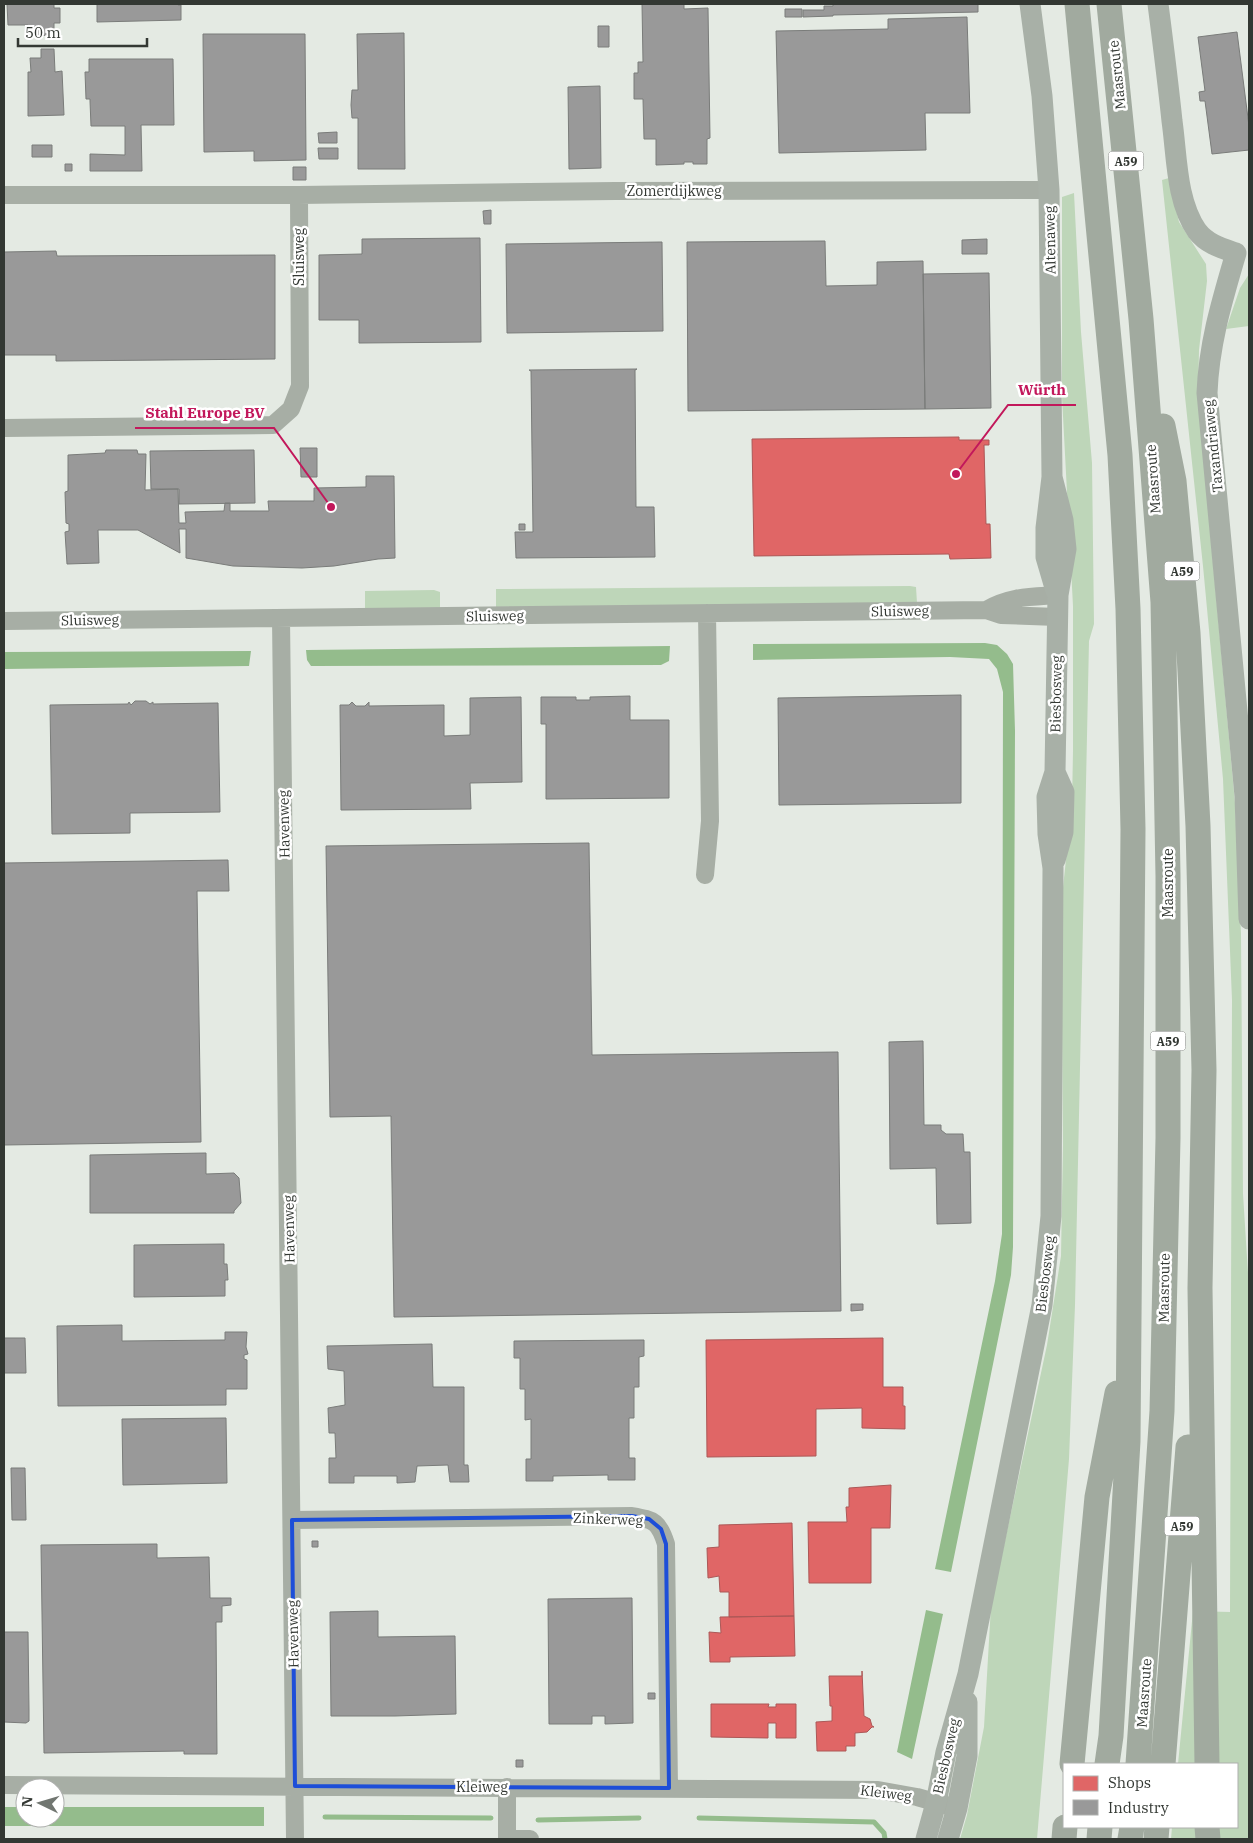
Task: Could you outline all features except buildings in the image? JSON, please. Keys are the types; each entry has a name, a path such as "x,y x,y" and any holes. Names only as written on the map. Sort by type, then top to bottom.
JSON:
{"highway":[{"name":"A59","path":"1077,4 1120,454 1128,609 1133,830 1130,1330 1127,1450 1111,1726 1107,1763"},
{"name":"Maasroute","path":"1109,4 1141,318 1163,602 1168,876 1168,1118 1162,1411 1138,1763"},
{"name":"A59","path":"1141,318 1174,481 1188,633 1198,826 1203,1060 1200,1288 1206,1763"},
{"name":"A59","path":"1163,1763 1200,1288"},
{"name":"A59","path":"1072,1763 1097,1497 1130,1330"}],"main road":[{"name":"Altenaweg","path":"1030,4 1042,96 1049,190 1052,477 1046,528 1046,557 1058,595 1057,617"},
{"name":"Taxandriaweg","path":"1158,4 1178,168 1185,203 1193,223 1206,240 1218,247 1243,253 1215,328 1209,360 1207,393 1245,796 1249,919"},
{"name":"Biesbosweg","path":"926,1839 936,1803 946,1752 968,1674 1046,1277 1051,1216 1053,868 1048,834 1047,797 1055,772 1057,617"},
{"name":"Biesbosweg","path":"948,1839 957,1808 967,1756 968,1674"}],"street":[{"name":"Zomerdijkweg","path":"299,195 615,191 1049,190"},
{"path":"4,195 299,195"},
{"name":"Sluisweg","path":"4,428 273,425 291,410 300,386 299,195"},
{"name":"Sluisweg","path":"986,610 1001,602 1020,598 1058,595"},
{"name":"Sluisweg","path":"4,621 986,610 1001,615 1057,617"},
{"path":"705,875 710,821 707,613"},
{"name":"Havenweg","path":"281,618 295,1839"},
{"name":"Zinkerweg","path":"292,1520 632,1516 649,1519 661,1529 666,1544 669,1788"},
{"name":"Kleiweg","path":"4,1785 878,1790 918,1797 957,1808"},
{"path":"508,1787 507,1839 530,1839"}],"highlighted area":[{"path":"632,1516 649,1519 661,1529 666,1544 669,1788 295,1786 292,1520"}],"shaded area":[{"path":"1169,178 1179,222 1206,264 1207,281 1199,350 1198,398 1235,803 1241,934 1243,1194 1249,1289 1249,1839 1171,1839 1172,1828 1238,1828 1238,1763 1178,1763 1193,1611 1230,1612 1232,1000 1223,779 1203,566 1162,180"},
{"path":"1074,193 1081,332 1092,463 1094,624 1089,641 1075,1305 1069,1459 1037,1839 960,1839 967,1815 984,1727 991,1606 1047,1345 1061,1256 1063,1145 1061,906 1072,804 1073,751 1073,606 1062,397 1062,197"},
{"path":"1249,274 1249,326 1226,329 1240,288"},
{"path":"916,587 917,603 496,607 496,589"},
{"path":"434,590 440,592 440,608 365,609 365,591"},
{"path":"985,643 997,645 1007,654 1013,664 1015,731 1013,1247 1011,1275 951,1572 935,1569 995,1281 1002,1234 1003,692 997,669 989,659 950,657 753,660 753,644"},
{"path":"670,646 669,661 661,665 311,666 307,660 306,650"},
{"path":"251,651 249,666 4,669 4,652"},
{"path":"926,1610 943,1614 912,1759 897,1752"},
{"path":"4,1807 15,1807 15,1826 4,1826"},
{"path":"65,1807 264,1807 264,1826 65,1826"}],"waterway":[{"path":"325,1817 491,1818"},
{"path":"538,1820 639,1818"},
{"path":"699,1818 874,1822 884,1833 885,1839"}],"place":[{"name":"Würth","path":"956,474"},
{"name":"Stahl Europe BV","path":"331,507"}]}
